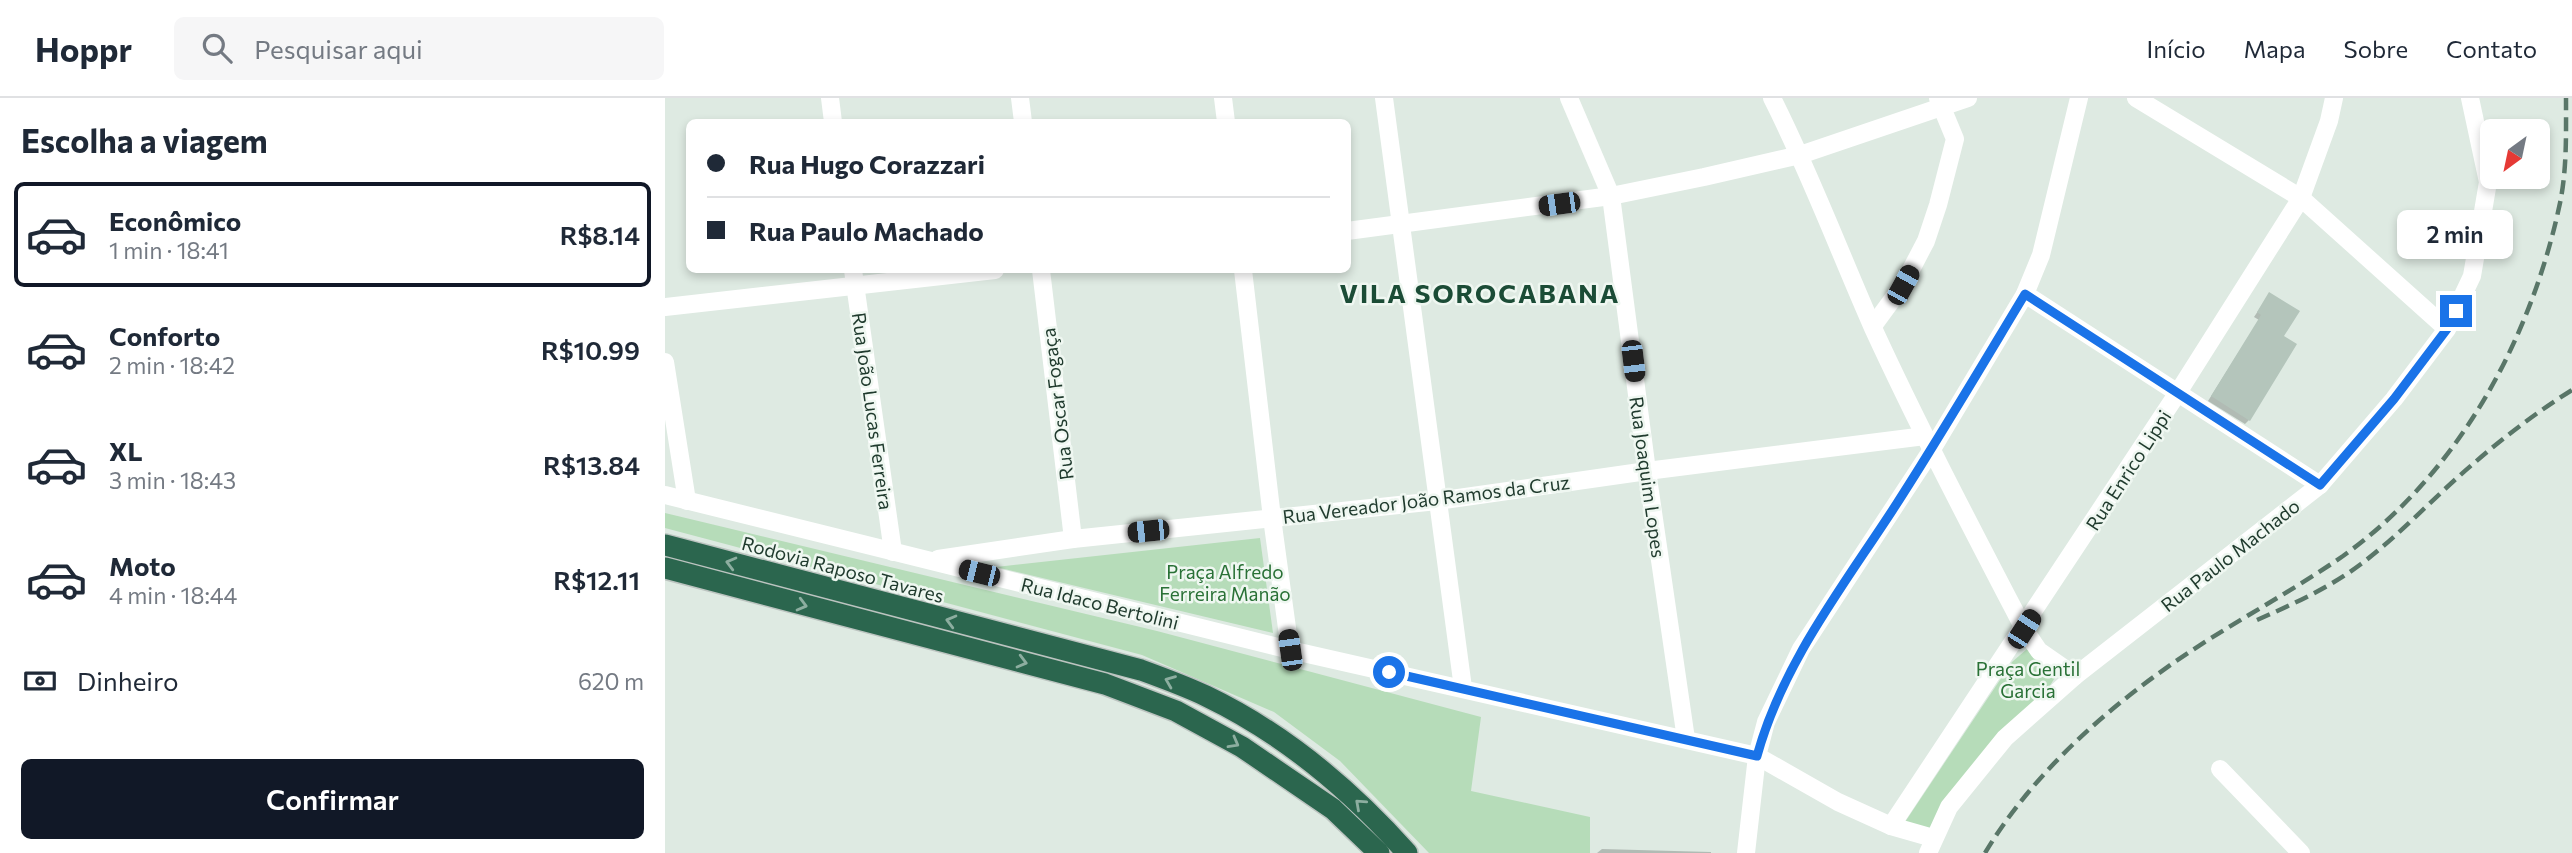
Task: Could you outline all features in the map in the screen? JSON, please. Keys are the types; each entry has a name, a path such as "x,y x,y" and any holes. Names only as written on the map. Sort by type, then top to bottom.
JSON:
{"highway":[{"name":"Rodovia Raposo Tavares","path":"665,545 1141,670 1205,695 1265,728 1325,772 1379,822 1407,853"},
{"path":"665,568 1105,684 1176,711 1241,747 1332,809 1379,853"}],"street":[{"path":"829,98 832,119"},
{"path":"1020,98 1023,119"},
{"path":"1223,98 1226,119"},
{"path":"1384,98 1462,688"},
{"name":"Rua Joaquim Lopes","path":"1569,98 1611,196 1686,739"},
{"path":"1772,98 1928,443 2024,629 2039,651 2075,676"},
{"path":"1351,231 1611,196 1800,155 1940,102 1968,98"},
{"path":"1747,853 1757,756 1766,722 1801,649 1928,443 2025,294 2041,255 2079,98"},
{"path":"2136,98 2301,198 2447,329"},
{"name":"Rua Enrico Lippi","path":"1891,827 2024,629 2301,198 2329,121 2334,98"},
{"name":"Rua Paulo Machado","path":"1931,846 1949,807 2005,738 2075,676 2320,485 2394,399 2447,329 2472,276 2488,182 2470,98"},
{"path":"1873,326 1903,285 1930,229 1955,139 1940,102"},
{"path":"665,307 854,278 942,273"},
{"name":"Rua Oscar Fogaça","path":"1041,273 1073,539"},
{"path":"1243,273 1290,650"},
{"name":"Rua João Lucas Ferreira","path":"854,278 893,552"},
{"path":"2025,294 2320,485"},
{"path":"665,362 687,501"},
{"name":"Rua Vereador João Ramos da Cruz","path":"927,560 1073,539 1437,501 1647,471 1928,443"},
{"name":"Rua Idaco Bertolini","path":"665,495 1290,650 1757,756 1838,802 1931,846"},
{"path":"2220,769 2301,853"}],"green space":[{"path":"665,513 1157,631 1481,717 1471,791 1590,817 1590,853 1429,853 1340,761 1274,712 1142,655 665,528"},
{"name":"Praça Alfredo Ferreira Manão","path":"1260,538 1273,633 996,567"},
{"name":"Praça Gentil Garcia","path":"2027,649 2042,660 2056,676 2046,692 1929,832 1905,822 2012,662"}],"building":[{"path":"2269,292 2300,311 2284,336 2297,344 2250,421 2211,396 2261,315 2257,312"}],"railway":[{"path":"1985,853 2027,794 2076,741 2132,693 2191,651 2343,556 2384,523 2421,486 2455,444 2484,400 2509,353 2547,254 2564,177 2566,98"},
{"path":"2257,620 2297,602 2349,573 2497,444 2572,390"}],"district":[{"name":"VILA SOROCABANA","path":"1480,292"}],"route":[{"path":"1389,672 1757,756 1766,722 1801,649 1931,451 2025,294 2320,485 2394,399 2447,329 2456,311"}]}
